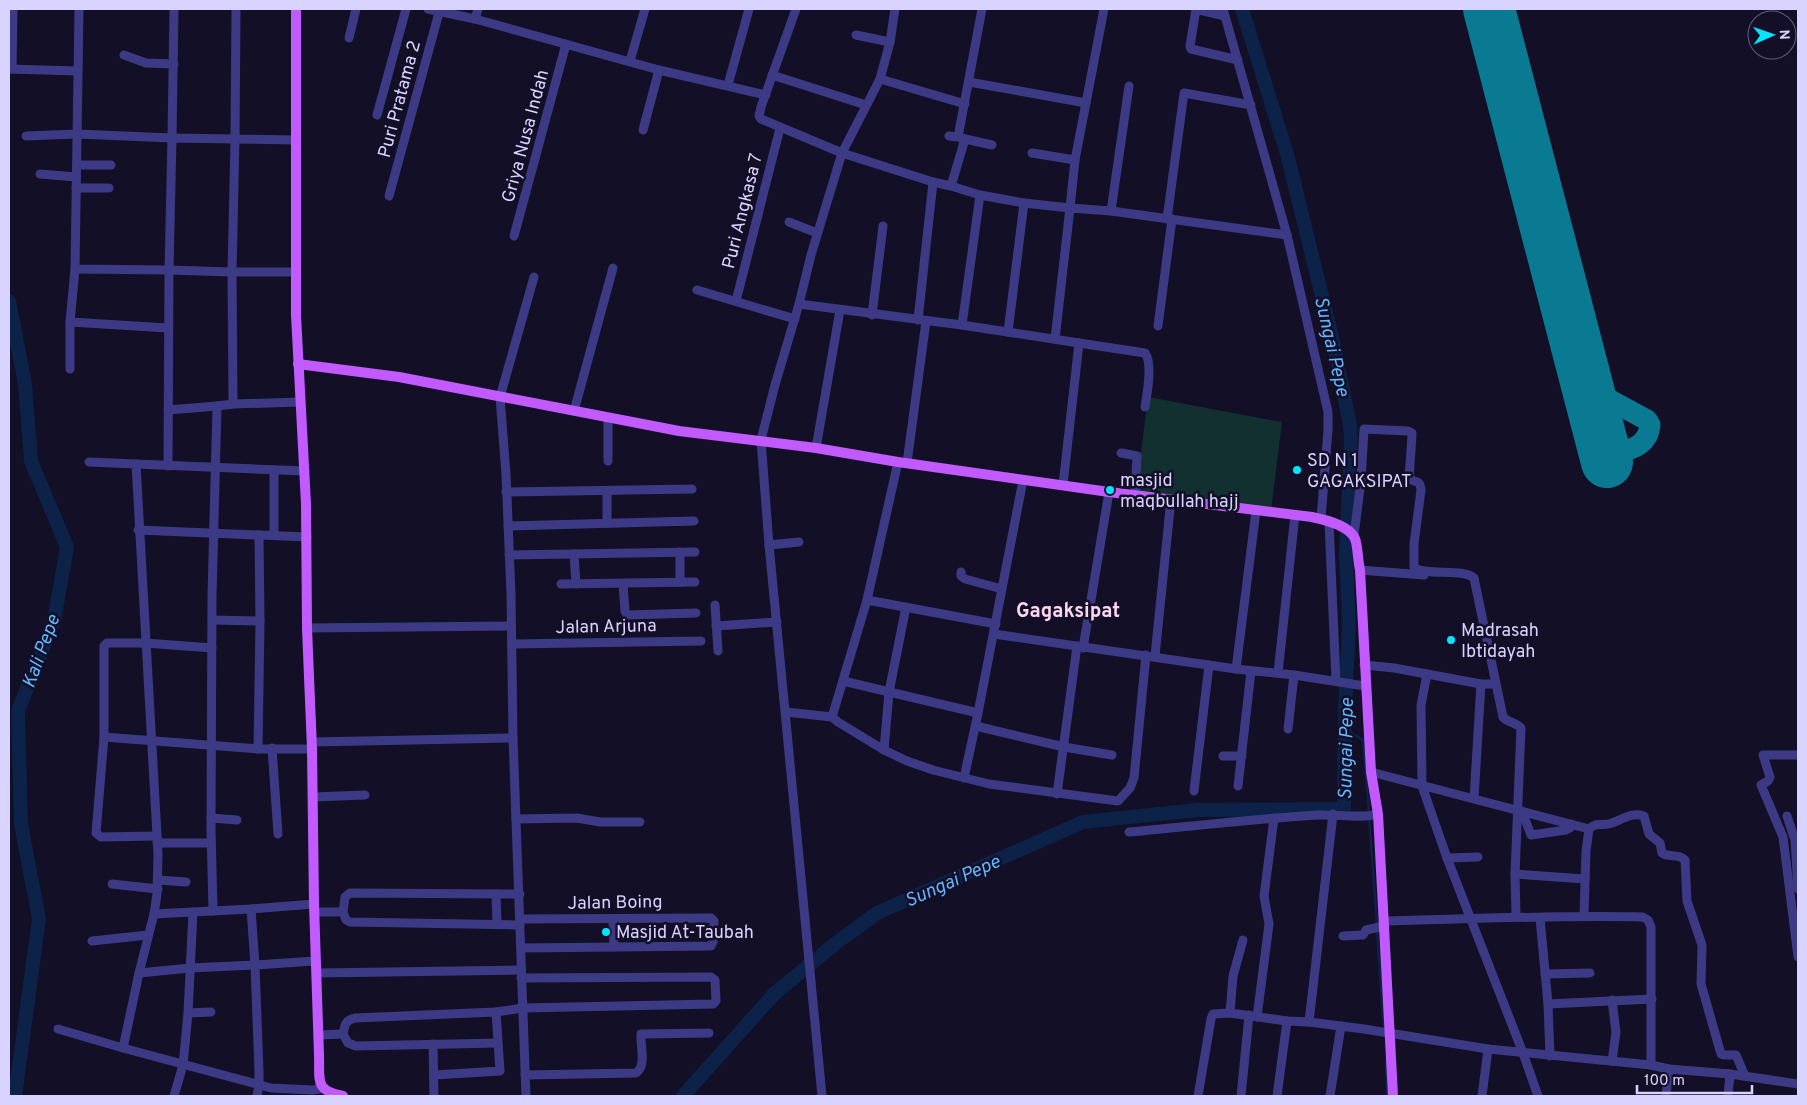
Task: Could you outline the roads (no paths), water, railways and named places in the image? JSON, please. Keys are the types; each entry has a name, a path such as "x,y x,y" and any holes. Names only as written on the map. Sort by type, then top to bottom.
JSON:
{"main road":[{"path":"296,9 295,140 297,231 295,272 298,364 305,470 318,1035 320,1079 324,1092 343,1096"},
{"path":"298,364 399,377 679,431 761,440 1109,492 1295,515 1328,522 1351,533 1356,541 1360,570 1364,665 1361,685 1376,815 1380,926 1393,1096"}],"street":[{"path":"13,9 10,69 78,71"},
{"path":"70,369 70,322 75,269 79,9"},
{"path":"168,466 168,328 174,9"},
{"path":"233,404 232,272 236,9"},
{"path":"349,38 356,9"},
{"path":"377,115 406,9"},
{"path":"428,9 440,10 659,70 766,95"},
{"path":"475,20 478,9"},
{"path":"630,62 645,9"},
{"path":"728,86 749,9"},
{"path":"796,9 760,111 760,119 842,153 980,195 1024,203 1111,211 1288,235"},
{"path":"822,1096 769,545 761,440 842,153 880,79 890,42 895,9"},
{"path":"951,186 957,138 982,9"},
{"path":"1055,339 1075,160 1104,9"},
{"path":"1238,60 1190,49 1196,9 1224,12 1238,60 1251,105 1288,235 1328,412 1328,522 1338,682"},
{"name":"Puri Pratama 2","path":"389,196 440,10"},
{"path":"856,35 890,42"},
{"name":"Griya Nusa Indah","path":"514,236 566,44"},
{"path":"124,55 146,62 174,64"},
{"path":"644,130 659,70"},
{"path":"772,75 866,105"},
{"path":"880,79 965,104"},
{"path":"969,82 1086,103"},
{"path":"1111,211 1129,86"},
{"path":"1158,326 1184,92 1251,105"},
{"name":"Puri Angkasa 7","path":"736,301 780,128"},
{"path":"26,136 77,134 295,140"},
{"path":"957,138 992,145"},
{"path":"1032,152 1075,160"},
{"path":"77,164 111,165"},
{"path":"40,174 76,177"},
{"path":"832,717 867,600 903,462 922,320 933,182"},
{"path":"76,188 109,188"},
{"path":"962,325 980,195"},
{"path":"1008,332 1024,203"},
{"path":"789,222 818,233"},
{"path":"872,315 883,226"},
{"path":"574,411 612,268"},
{"path":"75,269 295,272"},
{"path":"526,1096 513,738 512,626 500,397 534,277"},
{"path":"697,290 795,319"},
{"path":"799,304 872,315 962,325 1145,353 1149,361 1145,407"},
{"path":"816,448 840,310"},
{"path":"70,322 168,328"},
{"path":"1062,485 1079,343"},
{"path":"168,410 233,404 301,402"},
{"path":"213,911 211,818 212,648 217,406"},
{"path":"608,418 608,461"},
{"path":"1351,533 1361,481 1364,429 1408,431 1412,433 1409,478 1421,484 1414,544 1414,568 1467,574 1474,578 1503,717 1506,721 1518,724 1521,728 1521,810 1515,874 1516,916"},
{"path":"1121,453 1137,456 1135,494"},
{"path":"89,462 305,470"},
{"path":"123,1048 158,890 157,839 138,530 136,464"},
{"path":"274,470 274,535"},
{"path":"964,778 976,726 1023,480"},
{"path":"506,492 692,490"},
{"path":"607,491 607,523"},
{"path":"1058,794 1080,647 1109,492"},
{"path":"786,712 832,717 884,750 907,761 964,778 989,784 1114,802 1121,800 1130,788 1134,778 1171,499"},
{"path":"1236,669 1256,511"},
{"path":"1278,673 1295,515"},
{"path":"508,526 694,521"},
{"path":"138,530 307,537"},
{"path":"258,749 259,535"},
{"path":"769,545 799,542"},
{"path":"680,552 680,582"},
{"path":"509,555 695,552"},
{"path":"574,554 576,584"},
{"path":"1360,570 1457,578"},
{"path":"961,572 965,579 1002,589"},
{"path":"561,584 695,582"},
{"path":"624,584 626,614 696,612"},
{"path":"867,600 906,607 995,629 1080,647 1361,685"},
{"path":"715,605 718,651"},
{"path":"884,750 889,692 906,607"},
{"path":"213,620 260,621"},
{"path":"716,626 777,622"},
{"path":"308,628 512,626"},
{"name":"Jalan Arjuna","path":"512,644 701,641"},
{"path":"212,648 145,643 107,643 104,646 104,737 96,833 101,837 212,843"},
{"path":"1194,791 1208,665"},
{"path":"1364,665 1394,668 1481,684 1495,684"},
{"path":"1238,786 1251,671"},
{"path":"1427,674 1421,704 1422,786 1447,858 1538,1096"},
{"path":"1288,729 1294,675"},
{"path":"843,681 978,714"},
{"path":"1474,798 1481,684"},
{"path":"976,726 1064,747 1112,755"},
{"path":"104,737 258,749 513,738"},
{"path":"272,748 278,834"},
{"path":"1798,755 1764,755 1770,777 1768,781 1761,785 1783,837 1798,957"},
{"path":"1223,756 1242,756"},
{"path":"1371,772 1589,829"},
{"path":"313,797 365,795"},
{"path":"1521,810 1531,835 1566,830 1570,828 1571,824"},
{"path":"1309,1022 1334,814"},
{"path":"1129,832 1274,818 1334,814 1376,815"},
{"path":"1584,915 1586,851 1589,829 1593,825 1599,823 1609,824 1622,817 1642,816 1645,819 1649,834 1660,843 1662,853 1684,858 1689,911 1702,945 1700,972 1706,1002 1721,1054 1736,1056 1745,1076"},
{"path":"1787,816 1797,840 1798,889"},
{"path":"211,818 237,820"},
{"path":"516,819 577,818 600,822 640,822"},
{"path":"1241,1096 1269,924 1264,896 1274,818"},
{"path":"1447,858 1478,857"},
{"path":"1515,874 1585,879"},
{"path":"158,880 186,882"},
{"path":"112,884 158,890"},
{"path":"154,914 314,908 343,912 345,897 350,893 520,894"},
{"path":"496,894 496,924"},
{"path":"251,909 260,1085 257,1096"},
{"path":"174,1096 182,1065 188,1013 193,912"},
{"name":"Jalan Boing","path":"343,912 346,920 350,922 496,924 613,919 711,918 714,921 714,942 709,946 614,947"},
{"path":"1343,936 1362,935 1366,930 1380,926 1516,916 1540,918 1584,915 1643,917 1648,920 1651,927 1651,1065"},
{"path":"1540,918 1548,1004 1550,1056"},
{"path":"520,948 614,947 613,919"},
{"path":"92,941 148,935"},
{"path":"1230,1013 1233,976 1243,940"},
{"path":"139,973 190,968 315,961"},
{"path":"316,973 711,977 715,980 716,1001 713,1004 523,1008 496,1012 355,1018 349,1019 346,1022 343,1034 348,1043 356,1046 498,1042"},
{"path":"1545,974 1590,973"},
{"path":"1548,1004 1652,999"},
{"path":"1612,1000 1616,1032 1612,1061"},
{"path":"188,1013 211,1012"},
{"path":"434,1075 500,1071 496,1012"},
{"path":"1198,1096 1212,1014 1230,1013 1341,1026 1488,1049 1651,1065 1669,1069 1730,1074 1798,1084"},
{"path":"1277,1096 1287,1021"},
{"path":"1330,1096 1341,1026"},
{"path":"58,1029 182,1065 260,1085 324,1092"},
{"path":"525,1075 636,1073 642,1066 641,1034 709,1033"},
{"path":"318,1035 343,1034"},
{"path":"433,1044 434,1096"},
{"path":"1482,1096 1488,1049"},
{"path":"1666,1096 1669,1069"},
{"path":"1728,1096 1730,1074"}],"waterway":[{"name":"Sungai Pepe","path":"683,1096 774,994 836,943 877,913 1083,822 1197,810 1344,809 1345,707 1349,627 1346,555 1350,425 1333,341 1287,154 1242,9"},
{"name":"Kali Pepe","path":"9,301 25,384 31,461 67,547 54,621 18,711 21,824 39,919 15,1096"},
{"path":"1345,729 1363,740 1369,813"},
{"path":"1369,818 1377,925"},
{"path":"1377,931 1384,1030"},
{"path":"1386,1060 1387,1096"}],"place":[{"name":"SD N 1 GAGAKSIPAT","path":"1297,470"},
{"name":"masjid maqbullah hajj","path":"1110,490"},
{"name":"Madrasah Ibtidayah","path":"1451,640"},
{"name":"Masjid At-Taubah","path":"606,932"}],"district":[{"name":"Gagaksipat","path":"1068,610"}]}
